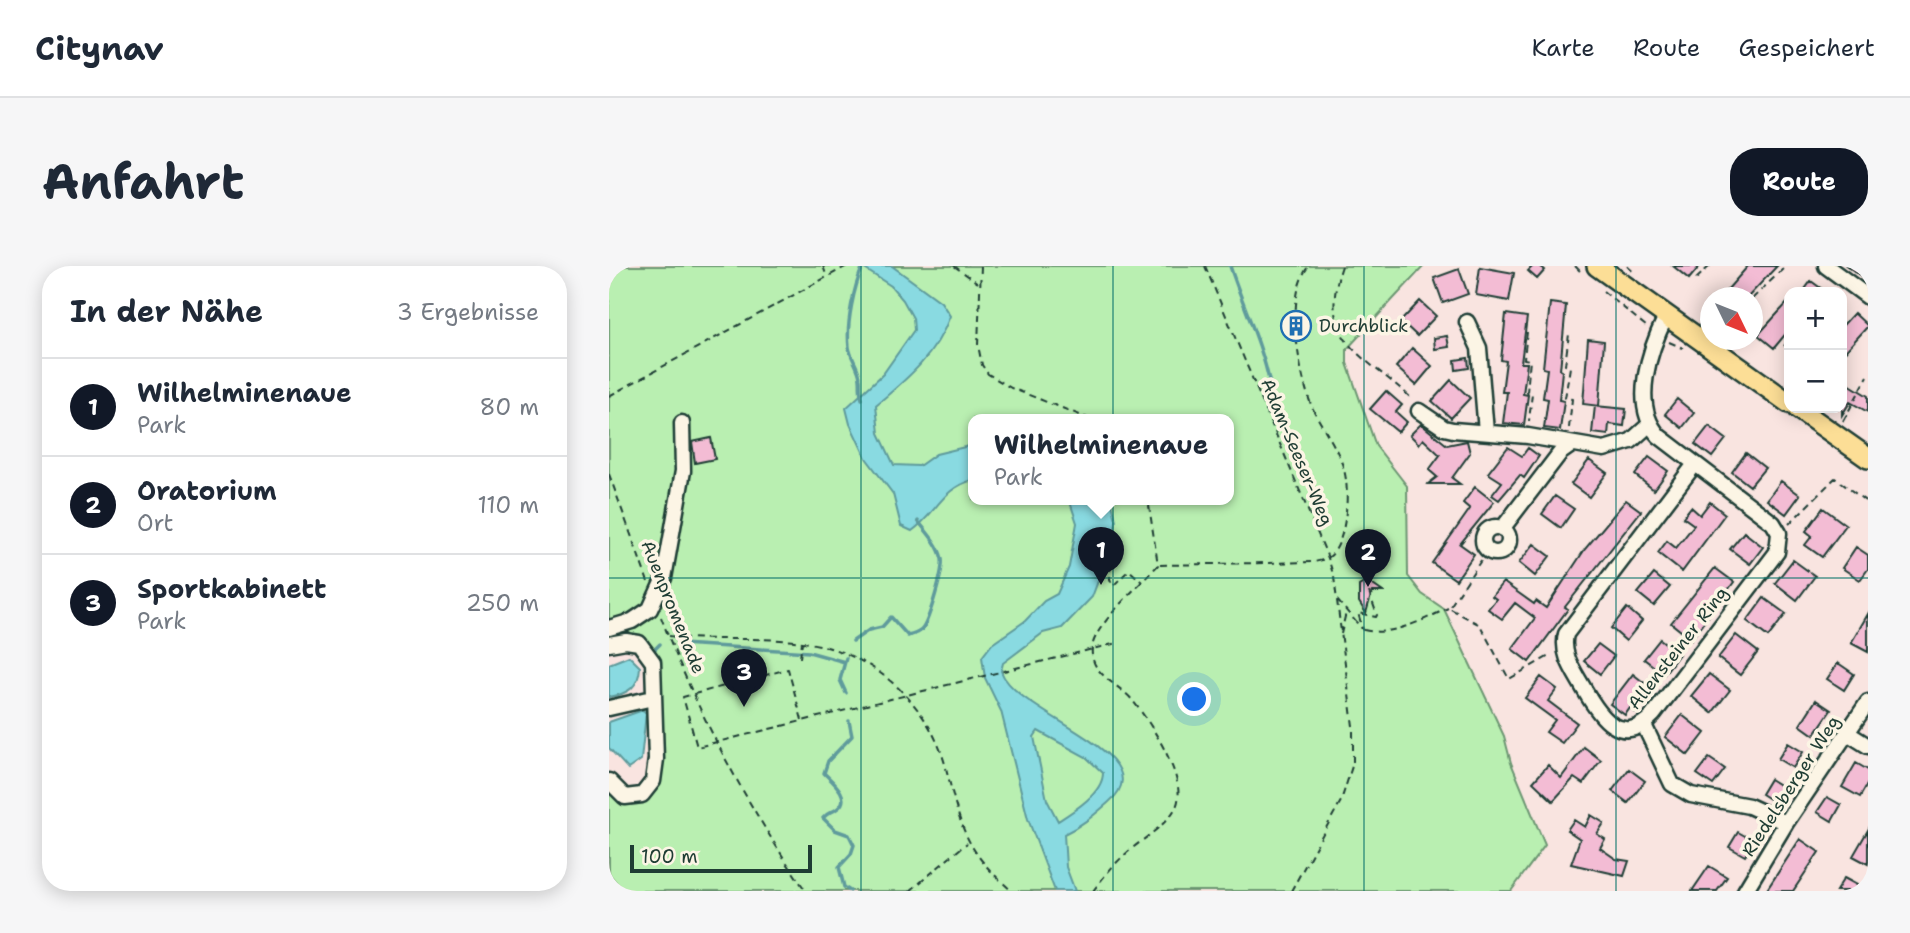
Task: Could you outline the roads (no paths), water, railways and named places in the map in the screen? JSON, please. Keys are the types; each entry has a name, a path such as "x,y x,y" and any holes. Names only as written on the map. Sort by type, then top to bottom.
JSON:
{"main road":[{"path":"1590,270 1666,316 1784,399"},
{"path":"1804,413 1868,458"}],"street":[{"path":"1826,266 1868,297"},
{"path":"1666,316 1648,361 1644,413 1659,436 1695,464"},
{"path":"1467,322 1479,348 1486,432"},
{"path":"1419,411 1444,428 1528,436 1604,449 1623,445 1650,424"},
{"path":"609,628 642,616 655,601 664,578 683,471 682,423"},
{"path":"1488,550 1498,552 1506,547 1508,538 1502,529 1569,445"},
{"name":"Allensteiner Ring","path":"1695,464 1773,523 1779,533 1777,552 1643,725 1625,729 1611,726 1600,717 1567,659 1566,634 1695,464"},
{"path":"609,644 626,640 645,648 653,662 656,759 649,790 633,798 625,797 609,780"},
{"path":"609,708 653,698"},
{"name":"Riedelsberger Weg","path":"1745,891 1786,824 1868,702"},
{"path":"1643,725 1672,784 1691,795 1749,806 1786,824"},
{"path":"1849,734 1868,746"}],"water":[{"path":"860,266 892,266 941,302 950,316 929,354 876,405 879,433 894,465 919,466 936,454 968,446 968,482 946,495 912,531 901,526 893,494 866,458 850,424 846,408 883,374 914,330 913,318 891,286"},
{"path":"1071,505 1112,505 1116,520 1114,538 1092,597 1062,628 1043,633 1003,663 1001,671 1012,687 1104,751 1118,767 1121,784 1109,802 1064,834 1066,867 1075,891 1055,891 1028,819 1001,711 985,678 982,657 992,644 1025,621 1044,601 1057,594 1069,567 1077,523","holes":["1038,731 1086,757 1103,773 1102,780 1093,794 1058,821 1047,800 1034,737"]},
{"path":"629,656 640,667 637,680 627,691 609,697 609,664"},
{"path":"643,710 646,713 641,760 628,769 609,748 609,722"}],"waterway":[{"path":"862,399 859,374 848,337 851,305 863,266"},
{"path":"1230,266 1270,385"},
{"path":"853,641 869,630 882,627 891,617 908,636 923,628 941,573 942,559 918,521"},
{"path":"652,652 660,644"},
{"path":"681,644 809,652 845,662"},
{"path":"846,658 840,680 846,693"},
{"path":"849,721 852,736 828,761 824,773 842,794 842,804 823,818 835,830 849,835 854,845 851,854 839,867 844,887 850,891"}],"place":[{"name":"Durchblick","path":"1296,326"},
{"name":"Wilhelminenaue","path":"1101,585"},
{"name":"Oratorium","path":"1368,587"},
{"name":"Sportkabinett","path":"744,707"}]}
